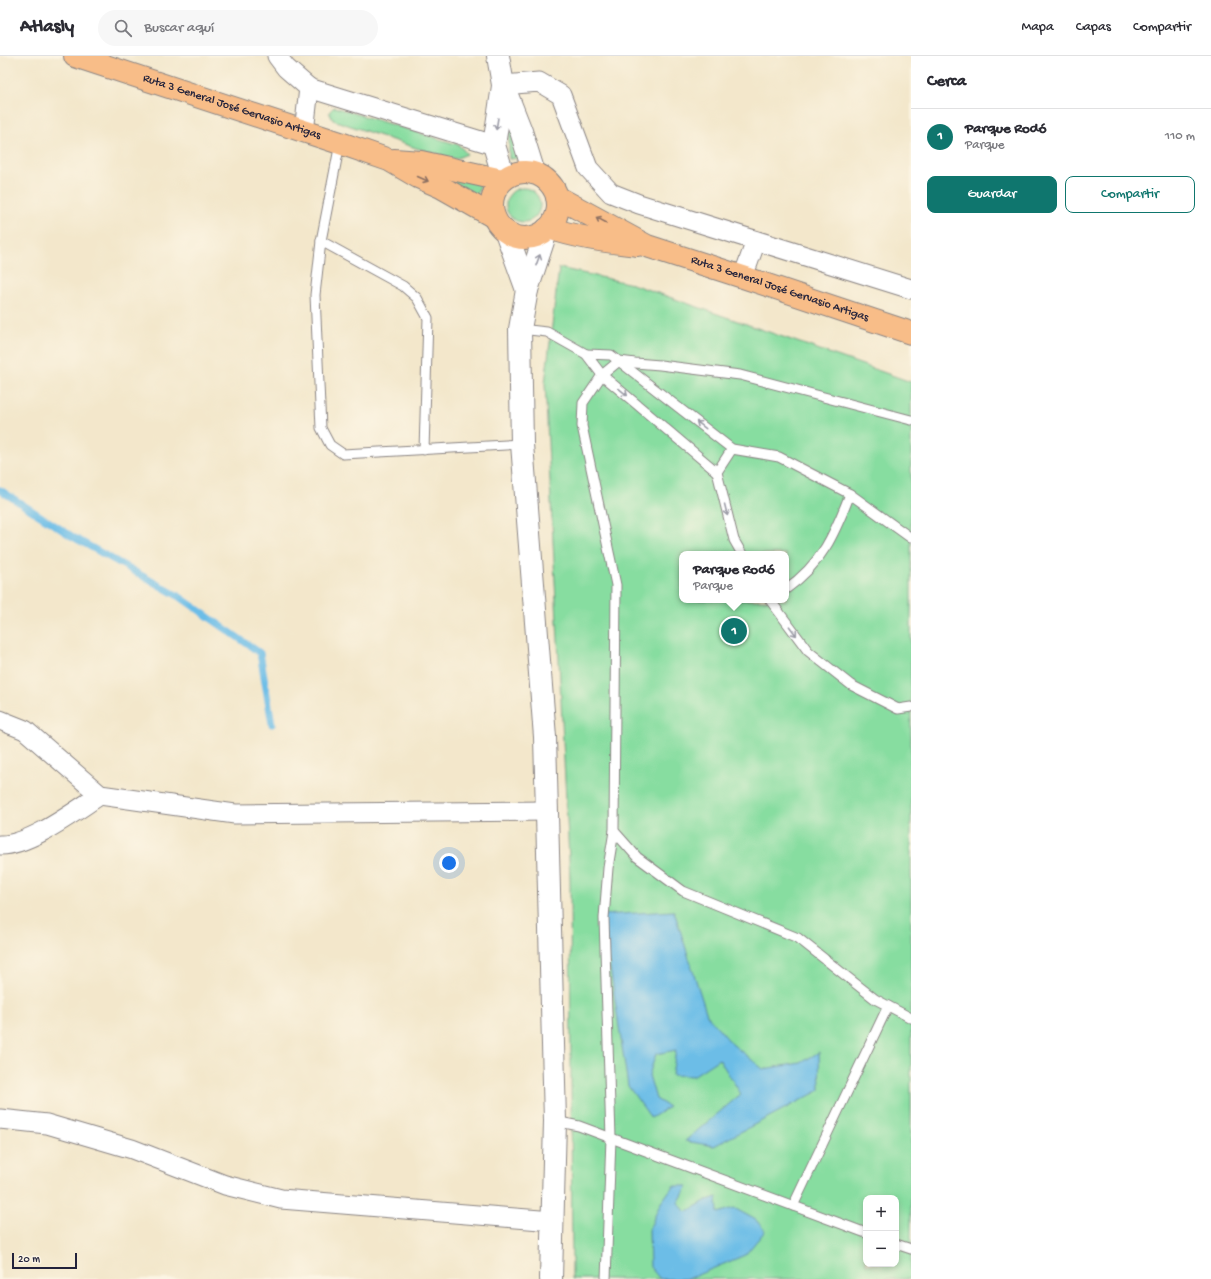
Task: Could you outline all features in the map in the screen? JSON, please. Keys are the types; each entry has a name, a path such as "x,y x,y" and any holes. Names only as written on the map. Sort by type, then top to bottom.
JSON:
{"highway":[{"name":"Ruta 3 General José Gervasio Artigas","path":"75,56 389,160 418,177 441,187 520,238 527,238 541,234 548,229 564,234 603,241 647,246 743,276 911,334"},
{"name":"Ruta 3 General José Gervasio Artigas","path":"389,160 421,162 503,179 516,173 534,173 542,176 549,182 557,196 647,246"},
{"path":"500,225 491,206 495,190 503,179"},
{"path":"548,229 557,213 557,196"}],"street":[{"path":"277,56 286,68 308,88 494,145"},
{"path":"498,56 503,85 521,131 534,173"},
{"path":"503,85 539,82 561,95 588,168 612,193 640,204 911,289"},
{"path":"503,85 494,145 503,179"},
{"path":"304,132 308,88"},
{"path":"500,225 527,290"},
{"path":"548,229 527,290 520,329 522,444 545,738 555,1121 551,1279"},
{"path":"743,276 756,241"},
{"path":"0,720 25,730 100,795 235,814 547,811"},
{"path":"0,845 8,845 31,838 100,795"},
{"path":"0,1119 47,1124 132,1149 225,1185 281,1199 553,1221"}],"lane":[{"path":"340,143 321,241 315,295 321,428 330,445 343,454 522,444"},
{"path":"321,241 403,286 417,298 428,318 424,450"},
{"path":"520,329 547,332 586,354 602,375 717,472 734,540 740,551"},
{"path":"586,354 611,355 732,449 779,457 850,494 911,538"},
{"path":"606,1279 611,1138 604,918 608,868 614,830 616,585 582,426 583,403 602,375 619,361 740,375 911,420"},
{"path":"717,472 732,449"},
{"path":"789,587 799,580 815,563 836,530 850,494"},
{"path":"772,603 808,650 851,685 898,709 911,707"},
{"path":"614,830 637,857 683,891 798,938 875,999 911,1018"},
{"path":"793,1206 888,1006"},
{"path":"555,1121 580,1126 863,1232"},
{"path":"899,1245 911,1250"}],"green space":[{"path":"334,107 459,145 467,154 455,159 416,148 333,120 329,112"},
{"path":"509,118 522,158 509,159"},
{"path":"432,174 481,184 476,196"},
{"path":"520,188 526,188 535,193 539,199 539,211 535,217 526,222 520,222 511,217 506,208 506,202 511,193"},
{"path":"559,268 632,284 911,382 911,1279 572,1279 570,879 545,383"}],"water":[{"path":"674,911 707,1015 732,1044 763,1069 801,1063 819,1052 820,1090 714,1146 685,1141 741,1094 719,1059 693,1076 672,1075 676,1050 656,1054 649,1075 656,1099 669,1107 651,1118 628,1086 602,915"},
{"path":"673,1186 688,1186 678,1203 686,1212 707,1200 717,1197 718,1213 734,1208 756,1220 765,1231 745,1255 688,1279 660,1279 650,1267 649,1230 660,1204"}],"waterway":[{"path":"0,490 73,537 180,597 260,653 272,724"}],"place":[{"name":"Parque Rodó","path":"734,631"}]}
